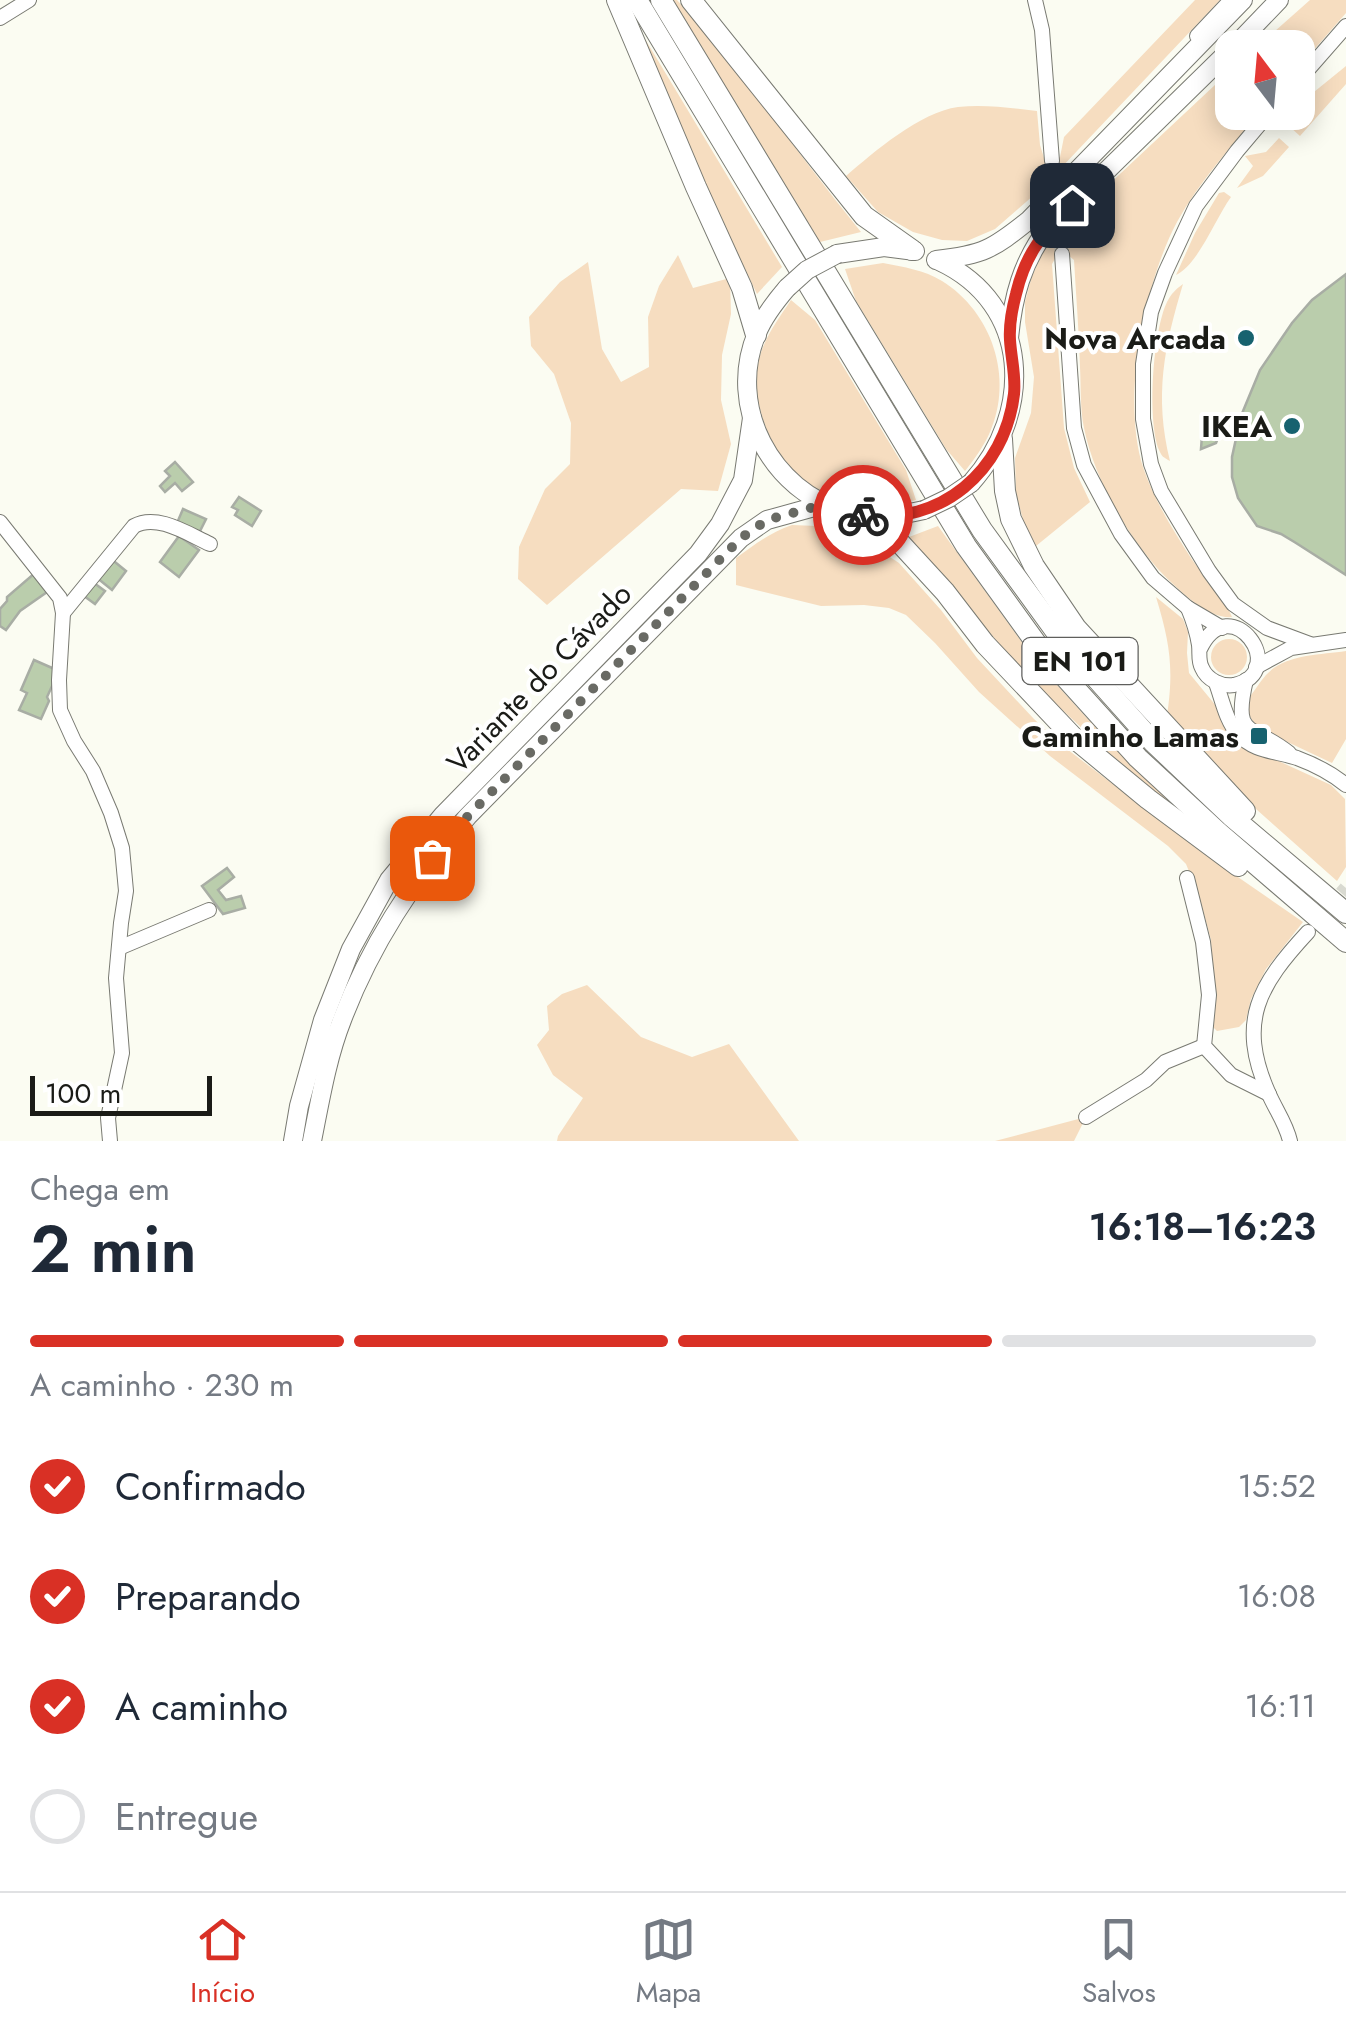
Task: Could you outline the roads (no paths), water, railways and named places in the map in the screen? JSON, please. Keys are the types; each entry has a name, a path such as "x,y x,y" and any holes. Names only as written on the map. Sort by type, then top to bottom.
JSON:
{"highway":[{"path":"616,0 742,288 756,335"},
{"name":"EN 101","path":"637,0 966,546 1044,654 1138,758 1346,942"},
{"name":"EN 101","path":"661,0 982,530 1062,640 1154,744 1231,816 1346,913"},
{"path":"691,0 864,216 912,250"},
{"path":"1002,439 1010,519 1034,566 1076,628 1256,823 1306,866 1321,892"},
{"path":"850,513 900,544 945,592 985,644 1074,738 1268,889 1301,904"}],"main road":[{"path":"936,260 990,249 1029,220 1243,0"},
{"path":"1250,30 1279,0"},
{"path":"1009,338 997,311 960,270 912,250 884,247 837,254 807,270 787,288 756,335 747,390 752,418 765,451 776,466 801,490 850,513 899,516 924,510 971,483 988,465 1010,415 1015,391 1009,338 1016,292 1030,252 1047,229 1215,66"},
{"name":"Variante do Cávado","path":"293,1141 323,1020 351,949 389,880 443,815 698,554 744,480 752,418"},
{"name":"Variante do Cávado","path":"312,1141 340,1023 390,920 432,858 468,816 741,538 767,520 825,504"}],"street":[{"path":"0,18 30,0"},
{"path":"1035,0 1042,30 1052,161"},
{"path":"1174,68 1188,45 1231,0"},
{"path":"1315,62 1346,26"},
{"path":"1254,130 1196,206 1165,273 1150,312 1142,364 1143,418 1161,491 1209,572 1234,604 1267,628 1310,644"},
{"path":"1062,254 1074,428 1084,465 1122,534 1152,578 1188,608 1222,628 1246,634 1267,646 1291,648 1346,640"},
{"path":"63,613 134,526 143,521 178,529 210,544"},
{"path":"0,522 60,598 60,710 93,771 122,848 126,891 116,978 122,1053 108,1118 110,1141"},
{"path":"1234,604 1236,621 1258,657 1240,707 1242,718 1259,736 1293,757"},
{"path":"1188,608 1202,668 1216,683 1230,722 1240,736 1256,747 1330,772 1346,785"},
{"path":"1200,649 1205,638 1222,628"},
{"path":"1216,683 1237,684 1291,648"},
{"path":"1187,878 1204,942 1208,995 1204,1046 1232,1075 1268,1094"},
{"path":"119,948 210,910"},
{"path":"1290,1141 1255,1056 1252,1029 1259,1000 1270,978 1308,932"},
{"path":"1086,1117 1146,1080 1165,1062 1204,1046"}],"tunnel":[{"path":"1052,161 1062,254"},
{"path":"1314,925 1346,888"}],"place":[{"name":"Nova Arcada","path":"1246,338"},
{"name":"IKEA","path":"1292,426"},
{"name":"Caminho Lamas","path":"1259,736"}]}
